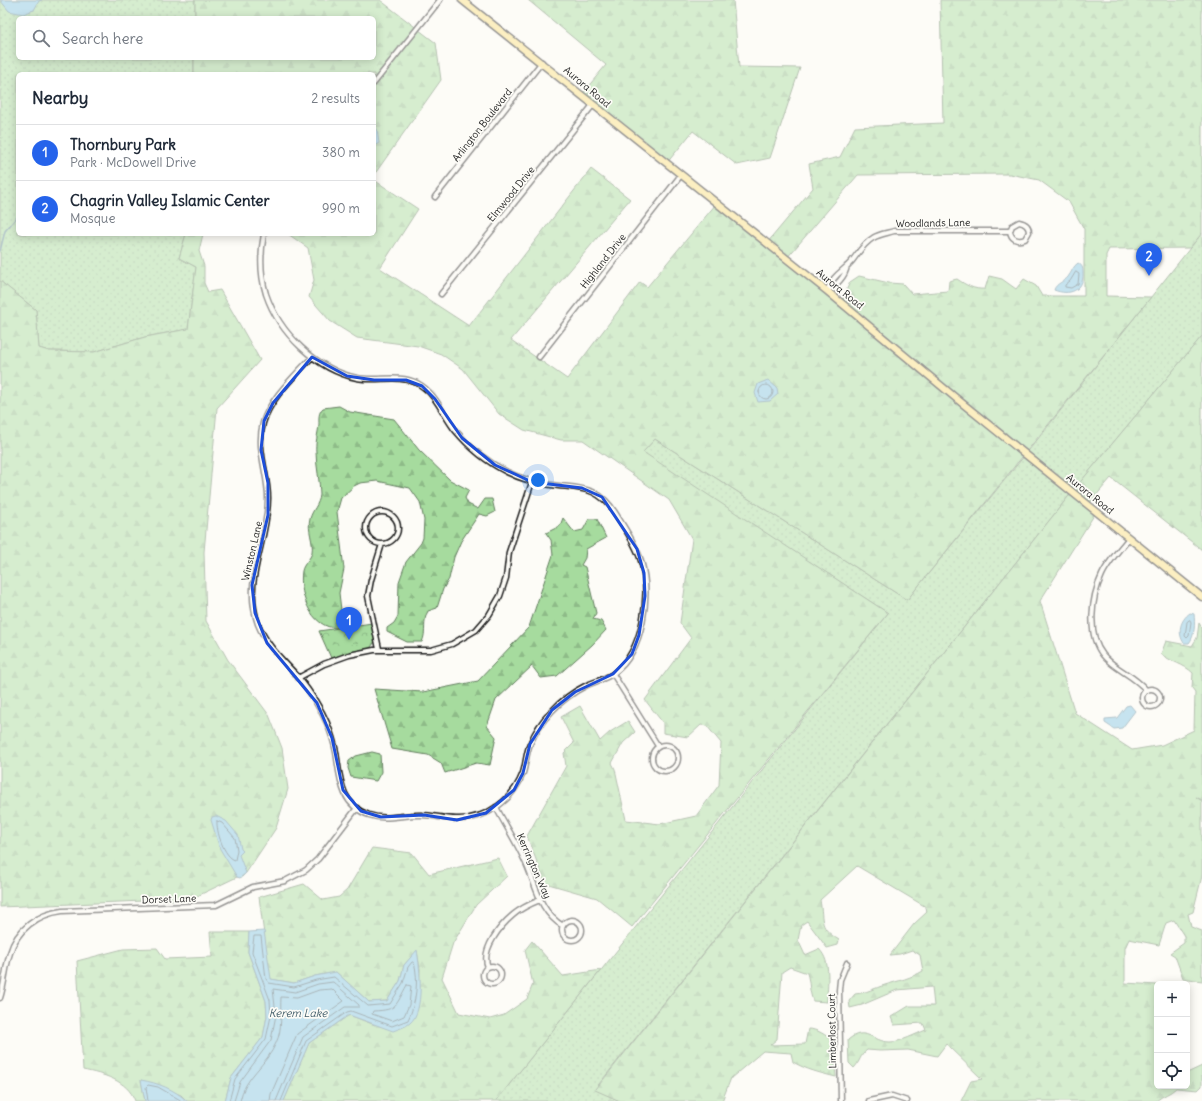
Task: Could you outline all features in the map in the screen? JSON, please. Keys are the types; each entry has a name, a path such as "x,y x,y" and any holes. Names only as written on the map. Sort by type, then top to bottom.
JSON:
{"main road":[{"name":"Aurora Road","path":"462,0 542,62 593,105 827,291 957,399 1202,597"}],"street":[{"path":"376,80 440,0"},
{"name":"Arlington Boulevard","path":"436,197 542,62"},
{"name":"Elmwood Drive","path":"441,294 593,105"},
{"name":"Highland Drive","path":"538,357 681,175"},
{"name":"Woodlands Lane","path":"1019,222 1024,223 1029,230 1028,235 1021,241 1013,239 1010,231 1012,226 1019,222"},
{"name":"Woodlands Lane","path":"827,291 830,282 874,237 894,231 1010,231"},
{"path":"264,236 262,270 267,295 280,321 312,357 333,370 356,378 374,380 401,379 417,384 431,394 455,430 478,453 504,470 532,482 582,488 602,497 612,508 639,553 644,573 645,587 639,635 632,654 613,674 575,692 548,715 530,744 523,773 507,799 496,807 476,817 458,820 416,815 381,817 370,815 357,808"},
{"name":"Winston Lane","path":"312,357 273,403 264,421 260,450 268,483 268,515 252,585 255,612 265,640 273,652 298,678 313,697 324,716 334,745 340,784 348,800 357,808"},
{"path":"298,678 331,660 360,652 379,649 422,651 442,648 461,640 485,621 497,604 502,592 509,552 532,482"},
{"path":"379,649 368,596 371,580 382,544 395,537 398,527 394,518 390,514 381,512 372,515 366,523 366,528 369,537 377,543 382,544"},
{"path":"1129,538 1101,576 1094,602 1092,625 1097,646 1103,654 1123,672 1138,680 1146,690"},
{"path":"613,674 658,746"},
{"path":"1156,689 1160,694 1160,702 1156,706 1149,707 1144,705 1142,698 1146,690 1156,689"},
{"path":"667,744 678,752 678,762 673,769 665,772 654,765 652,753 658,746 667,744"},
{"name":"Kerrington Way","path":"496,807 524,859 540,900 548,914 563,926"},
{"name":"Dorset Lane","path":"0,998 12,947 27,926 41,917 62,910 211,906 223,903 246,890 261,885 285,881 306,870 318,859 357,808"},
{"path":"488,967 487,954 498,932 512,915 540,900"},
{"name":"Kerrington Way","path":"574,920 581,926 581,933 578,938 569,939 563,932 563,926 568,921 574,920"},
{"name":"Limberlost Court","path":"841,1101 839,990 840,980 846,963"},
{"path":"494,966 500,971 501,977 496,983 490,984 484,980 483,971 488,967 494,966"},
{"path":"868,1101 892,1096 907,1101"}],"highlighted area":[{"path":"312,357 347,376 374,380 406,380 422,386 435,399 462,438 495,465 532,482 582,488 602,497 637,549 644,573 645,596 639,635 632,654 613,674 575,692 552,710 530,744 523,773 514,790 486,813 457,820 424,815 381,817 361,811 343,790 332,738 317,703 267,643 255,613 252,585 268,515 268,483 261,450 264,421 273,403"}],"green space":[{"path":"0,0 195,0 195,16 16,16 16,60 194,60 194,72 16,72 16,236 185,236 179,258 196,267 188,329 145,337 94,352 49,351 39,348 36,310 0,281"},
{"path":"195,0 380,0 436,43 441,80 376,172 376,72 194,72 194,60 376,60 376,16 195,16"},
{"path":"528,0 733,0 739,67 800,68 770,158 737,165 693,131 666,164 581,95 606,65"},
{"path":"940,0 1202,0 1202,233 1190,248 1109,249 1106,255 1106,296 1151,297 907,600 655,439 643,452 888,613 632,927 597,898 545,883 527,836 566,766 564,753 574,743 561,717 580,706 600,741 610,732 628,721 635,732 623,743 612,763 615,769 626,820 660,824 696,816 719,785 721,743 707,726 701,725 688,737 663,733 663,723 645,700 691,638 680,623 692,539 669,500 583,440 561,440 524,430 499,414 463,369 441,354 418,346 357,338 330,321 309,297 314,280 308,248 291,236 376,236 376,181 418,209 380,268 469,326 591,169 630,199 511,340 567,379 640,282 647,287 716,204 767,243 813,188 809,164 840,157 855,127 943,123","holes":["1010,174 1039,180 1069,202 1084,229 1084,296 1042,296 1036,286 1024,279 1016,289 1002,279 989,276 985,289 974,288 957,279 949,281 948,291 912,294 903,284 889,283 859,276 850,282 842,300 862,317 786,259 858,175"]},
{"path":"1202,233 1202,336 1072,492 595,1089 620,1101 496,1101 888,613 642,453 655,439 907,600"},
{"path":"185,236 203,236 199,251 204,266 204,283 208,292 220,290 260,360 217,408 204,552 206,621 228,660 269,715 282,748 288,789 276,828 246,873 242,877 237,877 191,899 0,907 0,281 36,310 39,348 49,351 94,352 145,337 188,329 196,267 179,258"},
{"path":"1202,336 1202,550 1111,478 1088,505 1096,512 1040,601 1075,713 1132,750 1162,745 1194,730 1195,692 1192,688 1193,673 1186,667 1161,654 1166,641 1192,646 1197,638 1199,623 1202,628 1202,800 1196,797 1202,801 1202,876 1193,912 1188,914 1191,927 1202,931 1202,981 1183,978 1175,956 1170,953 1184,943 1184,936 1174,920 1166,923 1159,945 1129,939 1125,948 1125,983 1154,985 1154,1089 1175,1089 1156,1101 961,1101 971,1081 982,1079 946,1044 937,1056 908,1050 867,1050 854,1068 849,1063 848,1040 859,1034 869,1035 879,1040 890,1042 908,1038 926,1030 923,1023 894,1025 891,1017 909,1006 934,1006 932,987 897,990 862,1005 850,1008 849,1001 855,994 867,992 914,976 923,971 920,955 912,950 900,954 890,955 914,924 927,912 926,907 857,866 820,900 823,923 828,931 839,940 838,945 827,948 807,921 801,925 798,940 805,955 819,949 826,960 828,974 827,1002 813,1001 807,973 790,967 782,972 777,1039 770,1045 805,1044 808,1029 815,1030 833,1041 836,1077 819,1073 798,1065 793,1062 791,1053 763,1051 731,1078 722,1101 620,1101 595,1090 1072,492"},
{"path":"339,406 350,412 394,419 419,450 450,480 469,490 465,498 468,504 478,509 485,499 492,499 495,512 487,516 479,514 461,541 454,557 449,579 443,589 437,608 428,611 426,615 422,642 407,642 387,632 387,628 394,623 398,616 399,582 406,562 421,543 423,538 424,520 420,502 410,488 377,481 360,483 354,486 341,498 337,512 344,569 339,593 343,627 333,628 324,625 316,619 306,602 301,581 302,571 312,552 309,523 320,495 316,449 319,416 323,408"},
{"path":"563,518 574,532 583,530 589,519 597,519 606,538 586,549 585,558 581,565 585,567 596,613 593,619 601,621 606,630 592,645 557,676 541,678 532,666 496,700 487,726 496,737 490,765 476,763 445,773 441,763 428,755 392,749 374,689 423,692 478,681 529,627 553,555 551,540 546,533 560,526"},
{"path":"372,623 375,642 370,648 331,658 319,631"},
{"path":"372,752 380,754 381,772 376,781 351,777 348,768 349,761 356,756"},
{"path":"372,848 412,853 429,874 498,858 507,876 476,905 453,943 442,978 459,1013 490,1019 504,1015 527,999 533,984 525,950 532,941 563,976 601,970 496,1101 284,1101 309,1043 349,1015 375,1025 418,1008 420,969 417,951 404,965 400,981 387,1001 369,1002 336,972 315,976 294,983 270,979 259,897 304,884 323,900 339,897 347,890"},
{"path":"210,932 249,932 248,952 266,1001 267,1016 263,1037 231,1078 225,1101 187,1101 181,1095 141,1080 145,1101 135,1101 127,1088 114,1079 83,1070 77,961 123,949 157,948 165,959 212,957"},
{"path":"1202,1066 1202,1086 1198,1090 1187,1089 1190,1089 1190,1072"}],"water":[{"path":"0,0 42,0 39,1 34,10 23,14 9,11"},
{"path":"376,128 377,129 379,143 376,145"},
{"path":"1078,263 1083,270 1083,279 1078,288 1070,292 1060,292 1054,290 1056,286 1068,277"},
{"path":"768,380 777,388 778,394 770,401 758,402 755,393 758,384"},
{"path":"1190,613 1194,614 1193,633 1189,643 1184,643 1180,631 1184,619"},
{"path":"1130,705 1135,711 1122,728 1114,729 1105,723 1105,719 1117,718 1126,706"},
{"path":"216,816 226,821 238,835 241,849 243,851 239,855 246,873 240,878 237,877 220,849 211,820 212,817"},
{"name":"Kerem Lake","path":"264,931 271,979 294,983 315,976 336,972 369,1002 387,1001 400,981 404,965 417,950 420,978 420,999 418,1009 415,1017 410,1023 393,1031 349,1015 309,1043 284,1101 225,1101 231,1078 263,1037 267,1016 266,1001 248,952 249,932"},
{"path":"141,1080 166,1087 187,1101 145,1101"}],"waterway":[{"path":"0,251 5,231 16,218"}],"place":[{"name":"Chagrin Valley Islamic Center","path":"1149,276"},
{"name":"Thornbury Park","path":"349,640"}]}
